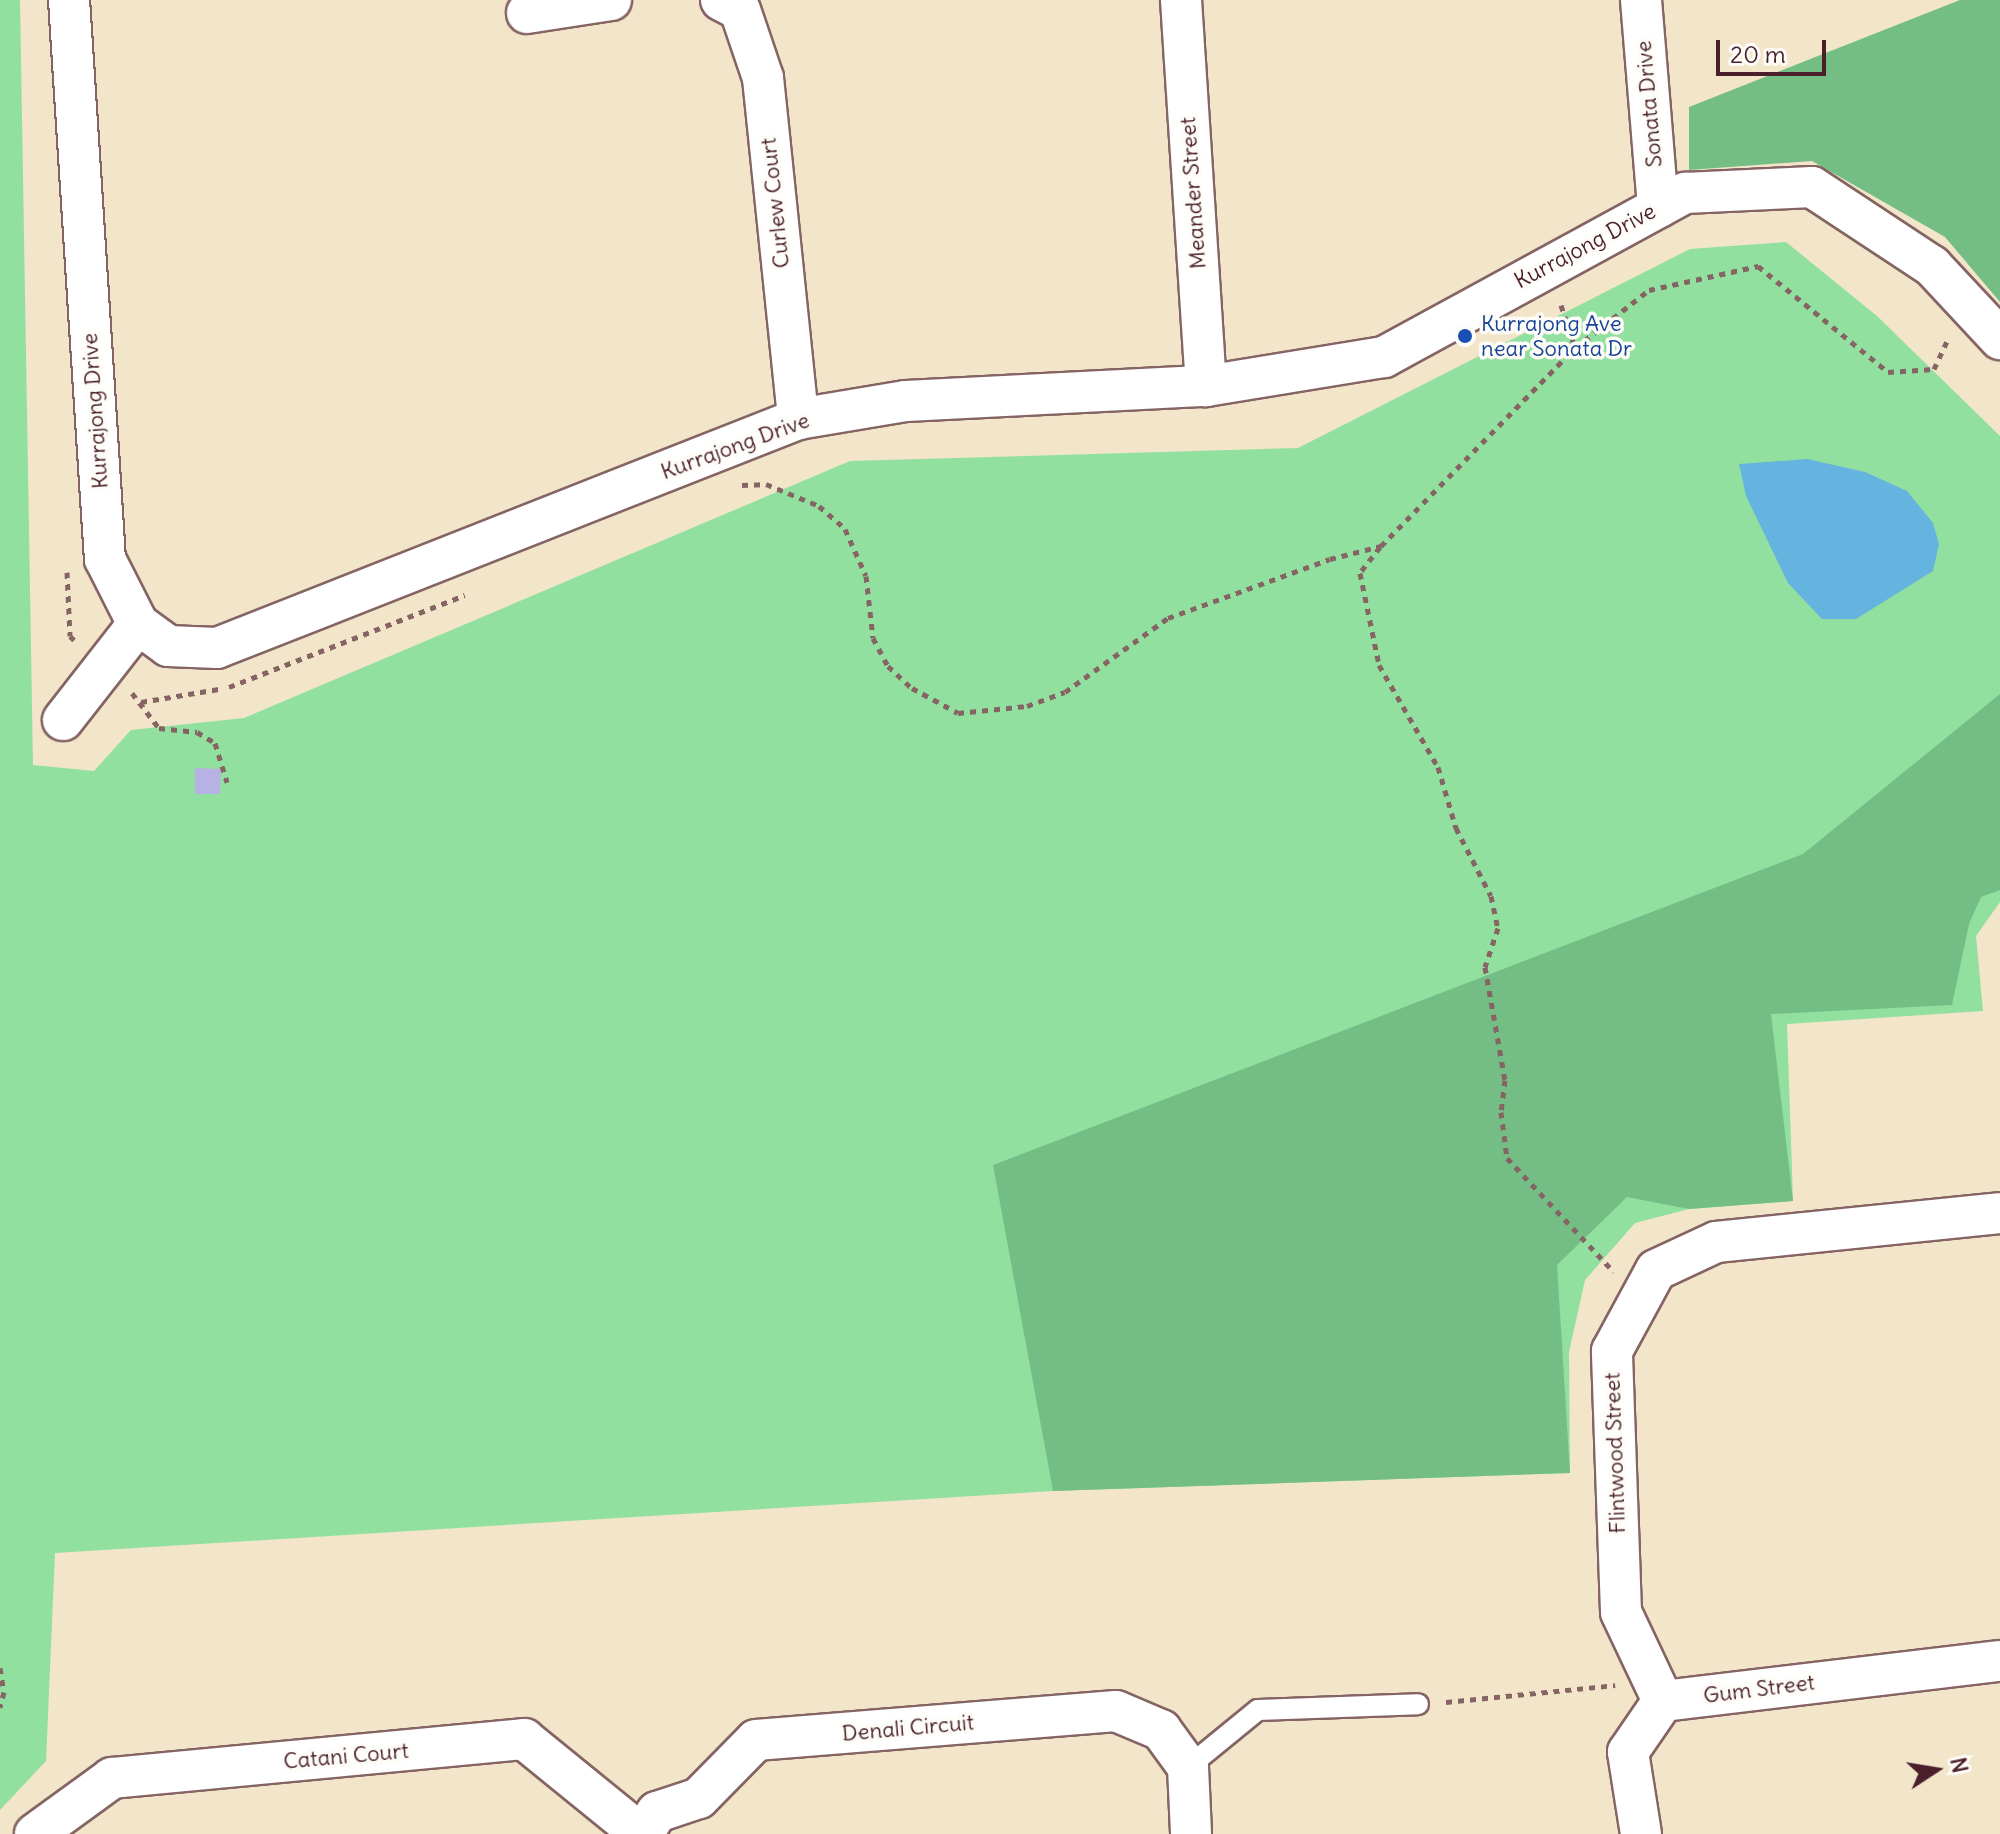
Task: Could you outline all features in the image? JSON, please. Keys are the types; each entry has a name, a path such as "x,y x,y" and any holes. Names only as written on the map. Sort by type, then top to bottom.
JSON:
{"street":[{"name":"Kurrajong Drive","path":"69,0 105,559 138,624 168,646 217,648 798,419 906,401 1206,386 1384,357 1685,193 1812,187 1932,266 2000,339"},
{"path":"527,13 611,0"},
{"name":"Curlew Court","path":"721,0 740,10 763,78 798,419"},
{"name":"Meander Street","path":"1181,0 1206,386"},
{"name":"Sonata Drive","path":"1641,0 1658,207"},
{"path":"63,720 138,624"},
{"name":"Flintwood Street","path":"1657,1687 1621,1612 1612,1366 1612,1351 1656,1270 1716,1242 2000,1213"},
{"name":"Gum Street","path":"1657,1687 2000,1661"},
{"path":"1641,1834 1628,1752 1657,1687"},
{"name":"Denali Circuit","path":"642,1834 657,1812 699,1798 756,1740 1116,1711 1161,1730 1188,1767"},
{"name":"Catani Court","path":"35,1834 112,1778 524,1739 642,1834"},
{"path":"1188,1767 1191,1834"}],"lane":[{"path":"1188,1767 1258,1710 1418,1704"}],"path":[{"path":"1639,1299 1507,1158 1501,1112 1505,1080 1485,967 1498,928 1491,896 1456,828 1438,767 1379,665 1360,573 1381,546 1575,348 1649,290 1758,266 1888,372 1934,369 1965,302"},
{"path":"726,491 766,484 819,506 845,529 866,576 873,638 888,666 912,688 958,713 1027,706 1052,697 1168,618 1330,559 1381,546"},
{"path":"227,782 215,743 197,732 165,732 141,702 240,685 476,591"},
{"path":"0,1668 0,1707"},
{"path":"1418,1704 1657,1687"}],"green space":[{"path":"0,0 20,0 33,765 94,771 131,730 244,718 850,461 1298,448 1690,249 1786,242 1877,316 2000,436 2000,902 1976,936 1983,1011 1787,1024 1793,1201 1689,1209 1635,1223 1585,1280 1569,1352 1570,1473 1053,1491 55,1553 46,1761 0,1810"},
{"path":"1960,0 2000,0 2000,302 1945,237 1812,161 1689,170 1689,107"},
{"path":"2000,694 2000,890 1981,897 1969,924 1952,1005 1771,1014 1793,1201 1689,1209 1627,1197 1557,1265 1570,1473 1053,1491 993,1165 1803,854"}],"water":[{"path":"1807,459 1865,472 1907,491 1933,523 1939,544 1933,571 1856,619 1822,619 1788,583 1746,496 1739,464"}],"building":[{"path":"195,768 221,769 220,794 195,794"}],"place":[{"name":"Kurrajong Ave near Sonata Dr","path":"1465,336"}]}
